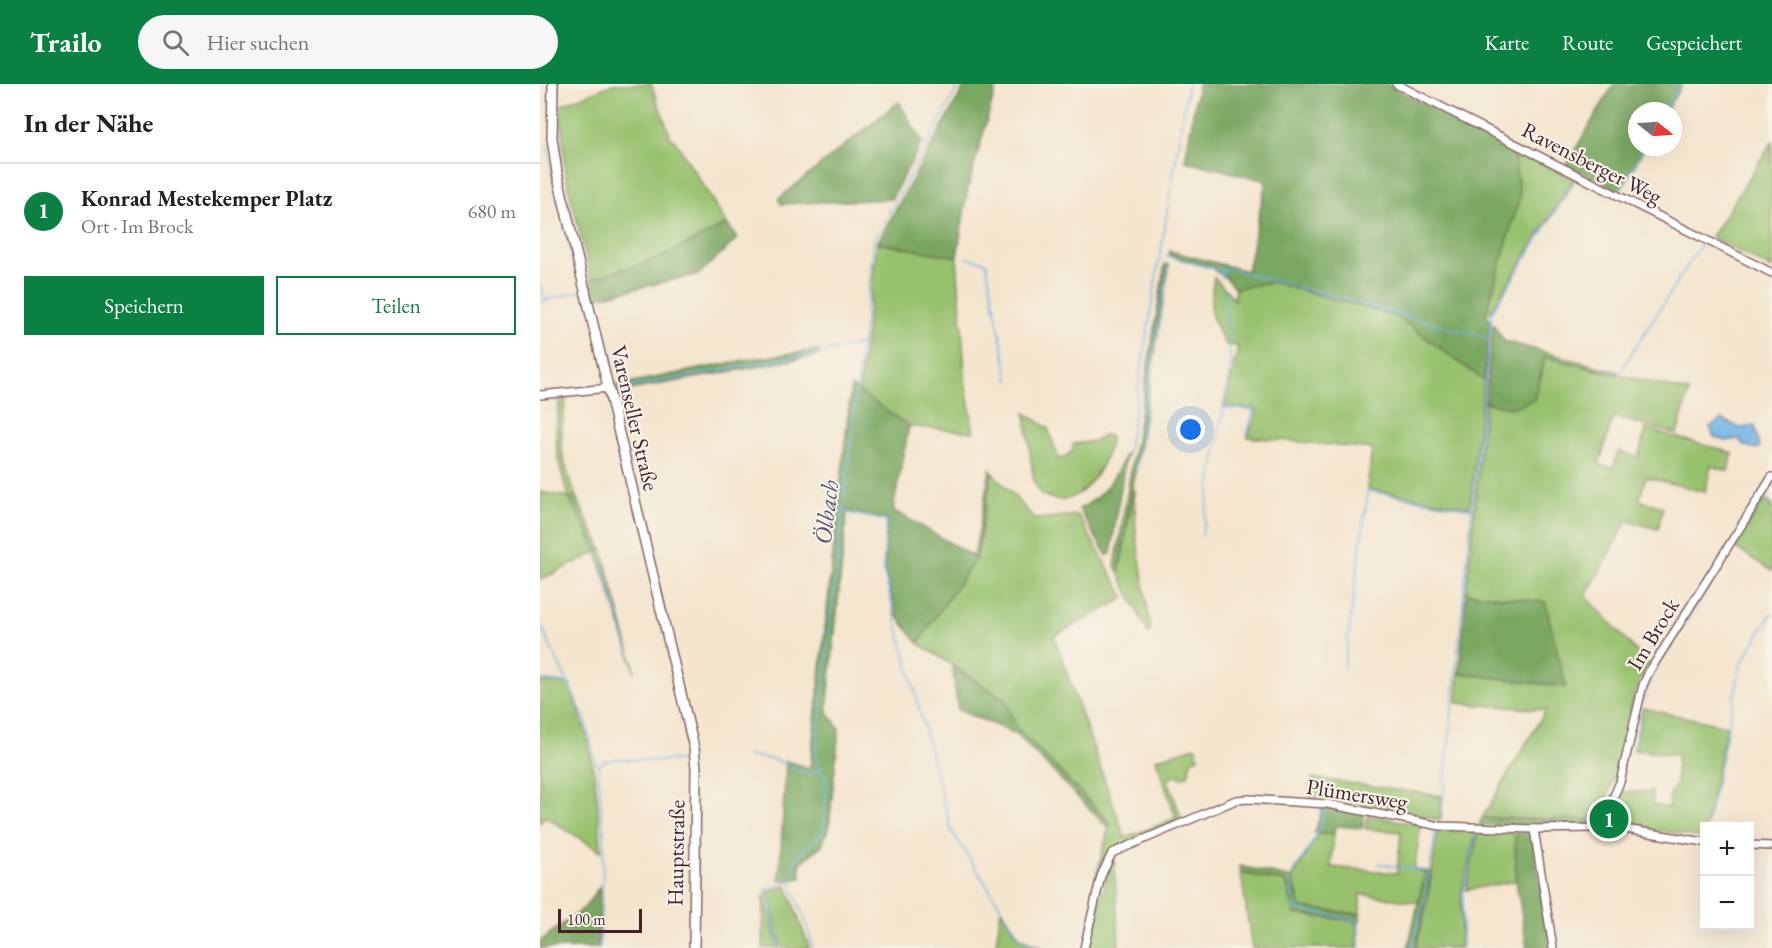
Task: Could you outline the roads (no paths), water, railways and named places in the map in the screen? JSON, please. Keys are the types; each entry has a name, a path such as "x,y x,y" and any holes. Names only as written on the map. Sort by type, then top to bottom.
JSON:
{"main road":[{"name":"Varenseller Straße","path":"553,84 554,155 696,759"},
{"name":"Hauptstraße","path":"694,948 696,759"}],"street":[{"name":"Ravensberger Weg","path":"1395,84 1772,273"},
{"path":"540,395 608,388"},
{"name":"Im Brock","path":"1601,825 1620,782 1643,685 1649,672 1772,477"},
{"name":"Plümersweg","path":"1084,948 1101,876 1112,853 1236,800 1328,804 1440,826 1534,829 1594,828 1601,825 1700,841"},
{"path":"1534,829 1553,948"},
{"path":"1754,845 1772,846"}],"water":[{"path":"1722,419 1740,428 1755,426 1760,447 1757,449 1746,446 1738,439 1727,441 1714,437 1710,427"}],"waterway":[{"path":"558,84 558,99"},
{"name":"Ölbach","path":"812,948 807,925 792,887 795,858 821,835 824,824 827,780 815,758 874,240 960,84"},
{"path":"1127,457 1188,84"},
{"path":"1670,102 1680,84"},
{"path":"558,107 560,164"},
{"path":"548,145 552,174 577,275"},
{"path":"1619,192 1639,156"},
{"path":"1441,820 1492,312 1575,181"},
{"path":"1618,375 1703,241"},
{"path":"1166,256 1222,271 1226,268 1489,338"},
{"path":"967,258 986,262 1009,381"},
{"path":"1135,471 1168,266"},
{"path":"1222,272 1222,278"},
{"path":"540,286 547,301"},
{"path":"1223,287 1231,364 1223,408 1254,410 1247,435"},
{"path":"540,302 581,291"},
{"path":"591,295 601,337"},
{"path":"620,389 861,345"},
{"path":"1202,536 1223,409"},
{"path":"1768,491 1772,485"},
{"path":"1344,668 1368,491 1472,509"},
{"path":"1668,651 1764,497"},
{"path":"1764,498 1772,504"},
{"path":"844,512 886,521 883,570 951,830 1020,937 1045,948"},
{"path":"601,560 631,658"},
{"path":"1708,822 1741,664 1772,613"},
{"path":"540,624 585,719 598,765"},
{"path":"1644,701 1650,679 1658,665"},
{"path":"540,680 570,684"},
{"path":"1633,750 1642,708"},
{"path":"747,756 773,759 809,774 820,770"},
{"path":"600,948 604,839 598,767 604,761 617,759 658,761 690,759"},
{"path":"1324,809 1318,833 1289,880 1295,909 1359,921 1359,948"},
{"path":"1412,948 1424,903 1436,829"},
{"path":"1462,948 1463,892 1477,833"},
{"path":"1378,864 1428,871"},
{"path":"780,948 766,890 790,881"}],"place":[{"name":"Konrad Mestekemper Platz","path":"1609,819"}]}
